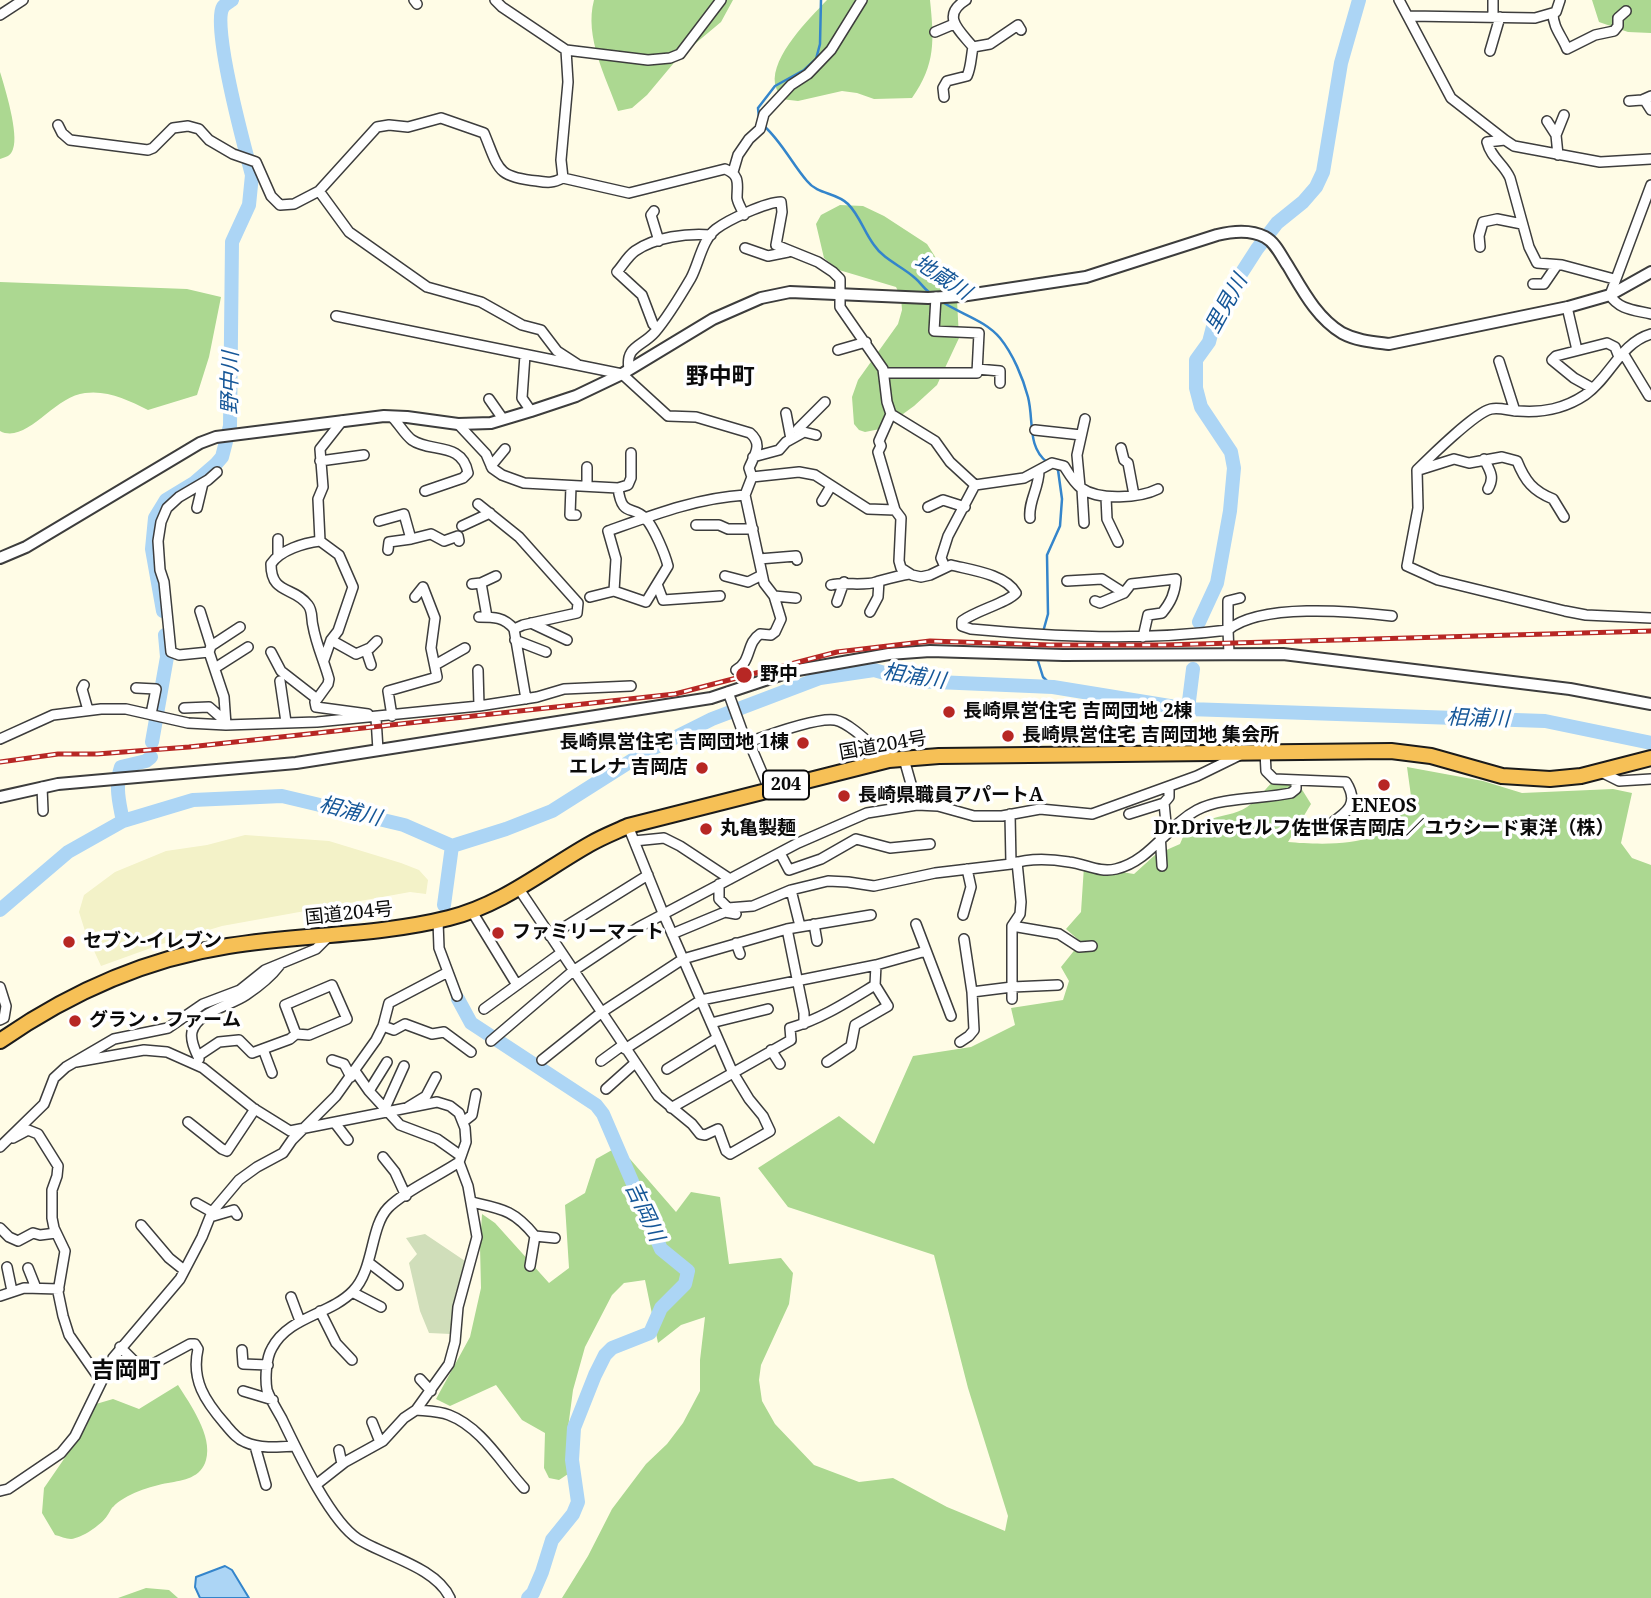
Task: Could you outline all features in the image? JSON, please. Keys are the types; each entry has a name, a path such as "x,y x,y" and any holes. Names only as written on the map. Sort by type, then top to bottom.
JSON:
{"highway":[{"name":"国道204号","path":"0,1041 52,1007 101,982 147,966 229,946 410,927 438,921 519,889 590,843 628,826 769,789 896,760 939,756 1391,751 1431,756 1502,776 1550,779 1581,776 1651,758"}],"street":[{"path":"0,15 23,0"},
{"path":"495,0 502,8 566,50 648,60 680,54 721,0"},
{"path":"733,172 738,155 760,129 764,114 791,85 808,74 831,50 862,0"},
{"path":"966,0 958,5 953,14 954,24 973,47"},
{"path":"1399,0 1451,99 1514,146 1600,162 1651,159"},
{"path":"1490,51 1496,17 1493,0"},
{"path":"1409,16 1535,18 1556,12 1560,0"},
{"path":"1553,13 1553,22 1567,49 1595,35 1610,35 1618,26 1621,13"},
{"path":"935,32 954,24"},
{"path":"973,47 990,44 1018,25 1021,30"},
{"path":"944,97 943,88 947,81 967,76 973,47"},
{"path":"563,178 561,160 568,82 566,50"},
{"path":"1629,101 1647,97 1651,110"},
{"path":"1558,155 1556,135 1564,116"},
{"path":"58,125 70,140 148,150 173,128 199,129 209,140 233,155 256,162 271,196 280,205 294,204 319,191 377,127 408,127 441,118 485,133 495,159 504,174 511,179 554,183 563,178 629,193 725,169 733,172 738,180 737,201 744,215"},
{"path":"1546,121 1556,135"},
{"path":"1505,140 1487,142 1492,156 1505,168 1510,178 1529,247 1537,262 1614,279"},
{"path":"1610,295 1651,185"},
{"path":"319,191 349,232 427,286 481,302 522,325 541,330 557,351 581,366"},
{"path":"626,371 631,351 657,328 692,277 715,229 775,202 781,202 782,212 776,245 818,262 840,279 840,307 866,342 884,373 891,414 935,441 950,462 975,485"},
{"path":"654,211 651,215 659,240"},
{"path":"1480,247 1479,236 1483,222 1497,219 1522,223"},
{"path":"0,558 26,547 181,452 216,438 342,421 407,417 458,424 491,423 576,396 626,371 743,304 790,292 961,296 1086,277 1236,230 1264,236 1275,245 1308,300 1325,320 1342,333 1363,341 1390,344 1567,307 1610,295 1651,272"},
{"path":"657,328 642,295 617,272 637,250 659,240 697,234 710,235"},
{"path":"745,248 768,256 790,252"},
{"path":"1533,284 1544,284 1557,265"},
{"path":"1610,295 1623,307 1651,314"},
{"path":"884,373 957,377 977,373 979,333 934,331 936,297"},
{"path":"1567,307 1577,351"},
{"path":"336,316 581,366 626,371 668,416 696,417 750,433 757,439 758,446 749,468 752,477 745,495 764,583 774,596 781,619 780,626 771,635 760,634 755,637 748,657 742,667 736,670"},
{"path":"1651,334 1640,337 1586,394 1548,411 1491,409 1479,414 1417,470 1418,508 1407,566 1438,580 1565,611 1586,615 1651,618"},
{"path":"838,350 866,342"},
{"path":"1592,388 1574,378 1552,360 1556,356 1607,343 1615,347 1649,396"},
{"path":"525,355 522,398 531,411"},
{"path":"1499,361 1515,411"},
{"path":"977,369 1000,371 1000,383"},
{"path":"489,399 503,419"},
{"path":"800,434 798,429 803,422 825,402"},
{"path":"786,413 791,439"},
{"path":"891,414 879,441 881,446 878,452 895,510 901,518 899,561 901,568 909,574"},
{"path":"393,418 412,441 456,454 467,468 468,473 463,478 425,491"},
{"path":"1084,523 1077,455 1085,419"},
{"path":"320,541 318,499 323,486 320,449 342,421"},
{"path":"458,424 486,454 491,466 502,475 524,483 618,488 628,485 631,478 631,453"},
{"path":"1035,430 1081,435"},
{"path":"753,457 779,450 804,432 816,435"},
{"path":"1121,448 1128,463 1135,495"},
{"path":"491,466 505,449"},
{"path":"320,461 348,453 364,454"},
{"path":"1417,470 1454,458 1469,463 1502,457 1517,461 1524,478 1539,495 1553,499 1564,517"},
{"path":"1484,459 1493,476 1488,489"},
{"path":"975,485 1024,478 1052,463 1058,463 1064,466 1081,488 1106,497 1146,495 1158,489"},
{"path":"587,467 587,486"},
{"path":"1030,518 1029,508 1039,485 1038,471"},
{"path":"217,472 167,508 161,522 158,541 171,652 179,656 210,649 235,627"},
{"path":"752,477 799,472 815,475 868,509 895,510"},
{"path":"197,508 203,483"},
{"path":"945,567 941,558 948,536 975,485"},
{"path":"571,486 570,515 576,514"},
{"path":"822,501 831,486"},
{"path":"590,597 614,591 646,603 668,566 645,518 624,508 619,500 618,488"},
{"path":"614,591 616,559 608,531 710,499 745,495"},
{"path":"1106,497 1107,519 1118,542"},
{"path":"928,506 943,500 965,507"},
{"path":"478,503 519,537 578,603 577,613 514,629"},
{"path":"462,526 490,513"},
{"path":"379,521 404,514 411,539"},
{"path":"696,525 753,530"},
{"path":"388,550 389,542 431,534 440,543 458,536 459,541"},
{"path":"278,539 278,556"},
{"path":"324,660 331,640 338,631 353,587 338,555 320,541 304,543 278,556 271,564 272,578 277,585 307,603 310,608 328,684 317,699 316,707 349,710 376,718"},
{"path":"759,559 796,556 797,560"},
{"path":"831,585 879,581 909,574 921,577 951,565 1002,580 1014,588 1016,593 1012,598 985,607 962,621 962,626 1030,634 1181,636 1228,630 1236,623 1277,614 1332,610 1392,616"},
{"path":"725,576 748,582 762,575"},
{"path":"496,576 477,583 483,617 497,617 508,621 514,629 526,699"},
{"path":"1095,601 1100,603 1124,593 1131,584 1177,577 1175,592 1162,613 1148,615 1143,637"},
{"path":"1071,578 1102,579 1124,593"},
{"path":"870,612 878,597 879,581"},
{"path":"837,603 844,582"},
{"path":"657,584 663,600 720,596"},
{"path":"393,716 388,691 437,677 431,648 435,618 423,587 415,597"},
{"path":"774,596 796,598"},
{"path":"1229,654 1228,601 1236,596"},
{"path":"200,611 224,697 226,723"},
{"path":"530,623 567,640"},
{"path":"331,640 356,654 377,641"},
{"path":"515,640 546,652"},
{"path":"215,668 248,647"},
{"path":"435,665 465,648"},
{"path":"366,650 371,664"},
{"path":"0,797 42,787 296,763 730,697 792,671 889,654 930,651 1063,655 1283,654 1582,690 1651,704"},
{"path":"271,652 281,671 317,699"},
{"path":"478,670 479,706"},
{"path":"279,681 286,722"},
{"path":"84,685 82,690 88,710"},
{"path":"0,739 53,715 88,710 126,709 188,723 286,722 376,718 526,699 564,689 631,686"},
{"path":"136,688 156,689 151,713"},
{"path":"730,697 769,789"},
{"path":"184,708 209,707 226,723"},
{"path":"376,718 378,750"},
{"path":"746,739 799,725 835,720 896,760 917,805"},
{"path":"1265,752 1266,771 1269,776 1346,782 1353,800 1348,810 1323,829"},
{"path":"491,1041 573,971 663,913 780,853 867,813 917,805 938,806 974,816 1040,809 1092,814 1198,776 1244,753"},
{"path":"1599,771 1619,781 1651,779"},
{"path":"719,884 719,899 728,908 752,906 768,897 828,881 848,881 874,886 935,873 1024,860 1068,861 1103,871 1117,869 1143,856 1179,821 1198,809 1217,802 1291,793 1296,789 1296,780"},
{"path":"1142,823 1131,814 1164,803 1169,797 1169,786"},
{"path":"42,787 43,811"},
{"path":"1162,866 1160,834 1166,823 1164,803"},
{"path":"1010,814 1014,863 1021,902 1020,914 1012,926 1012,999"},
{"path":"519,889 657,1096 692,1124 700,1134 705,1135 718,1129 726,1151 730,1154 770,1131 763,1116 732,1072 628,826"},
{"path":"634,841 664,838 730,879"},
{"path":"780,853 789,870 821,859 856,839 890,848 930,844"},
{"path":"963,915 971,887 967,869"},
{"path":"550,936 648,876"},
{"path":"789,893 800,926"},
{"path":"672,934 726,912 743,914 765,907 789,893"},
{"path":"471,910 517,985"},
{"path":"542,1060 602,1012 683,958 800,926 871,915"},
{"path":"438,921 439,948 457,996"},
{"path":"814,923 817,941"},
{"path":"916,924 951,1016"},
{"path":"1012,926 1059,934 1079,947 1092,946"},
{"path":"787,929 804,1024"},
{"path":"1,1145 44,1104 54,1078 76,1062 114,1039 168,1028 203,1004 240,990 265,970 316,949 330,934"},
{"path":"960,1042 970,1037 974,1030 972,992 964,939"},
{"path":"736,943 740,954"},
{"path":"601,1061 701,1000 876,965 926,951"},
{"path":"484,1009 561,953"},
{"path":"203,1069 192,1032 197,1024 204,1017 244,997 281,965"},
{"path":"827,1062 851,1046 855,1025 887,1006 875,985 876,965"},
{"path":"0,1491 8,1489 61,1453 75,1436 120,1347 180,1279 211,1215 239,1180 283,1153 302,1129 336,1096 383,1026 388,1003 448,972"},
{"path":"198,1056 225,1040 239,1040 251,1053 296,1034 309,1035 347,1019 332,985 285,1005 296,1034"},
{"path":"671,1108 791,1040 790,1028 832,1012 875,985"},
{"path":"972,992 1058,985"},
{"path":"0,987 6,1006 4,1018 0,1020"},
{"path":"711,1023 768,1009"},
{"path":"383,1026 394,1030 405,1024 432,1034 444,1032 471,1052"},
{"path":"667,1069 718,1038"},
{"path":"263,1049 272,1073"},
{"path":"76,1062 144,1050 167,1052 203,1069 255,1109 290,1131 437,1102 450,1106 459,1113 466,1142 460,1159 477,1237 458,1307 455,1342 449,1364 416,1410 380,1442 342,1464 317,1484"},
{"path":"771,1050 780,1064"},
{"path":"332,1060 344,1064 400,1125 437,1139 460,1159"},
{"path":"606,1089 635,1063"},
{"path":"369,1091 383,1065"},
{"path":"386,1110 404,1066"},
{"path":"407,1108 426,1096 436,1077"},
{"path":"463,1122 472,1115 475,1094"},
{"path":"188,1122 227,1151 255,1109"},
{"path":"335,1123 348,1140"},
{"path":"1,1145 28,1130 38,1134 58,1166 52,1190 52,1218 65,1251 59,1289 63,1316 69,1335 101,1381"},
{"path":"383,1157 395,1172 406,1196"},
{"path":"450,1598 444,1587 424,1572 357,1539 343,1526 333,1514 295,1447 267,1390 271,1349 281,1335 300,1321 344,1299 352,1292 364,1276 387,1209 460,1159"},
{"path":"471,1202 508,1210 522,1220 534,1237 530,1266"},
{"path":"196,1203 211,1215"},
{"path":"211,1215 234,1210 237,1215"},
{"path":"141,1225 169,1258 184,1270"},
{"path":"0,1228 18,1241 33,1233 56,1233"},
{"path":"534,1237 555,1238"},
{"path":"368,1262 398,1285"},
{"path":"7,1267 12,1291"},
{"path":"27,1268 36,1288"},
{"path":"0,1296 24,1288 59,1289"},
{"path":"352,1292 381,1307"},
{"path":"291,1297 300,1321"},
{"path":"320,1311 336,1343 352,1360"},
{"path":"120,1347 140,1367 153,1364 190,1344 195,1344 198,1349 198,1385 206,1402 238,1439 256,1446 295,1447"},
{"path":"242,1350 243,1364 268,1365"},
{"path":"420,1379 431,1391"},
{"path":"243,1391 273,1400"},
{"path":"416,1410 449,1415 472,1430 490,1446 524,1488"},
{"path":"372,1422 380,1442"},
{"path":"256,1446 266,1485"},
{"path":"339,1450 342,1464"}],"green space":[{"path":"594,0 733,0 721,22 678,58 647,95 632,108 618,111 594,42"},
{"path":"827,0 930,0 932,27 929,63 926,74 912,98 874,99 842,91 798,101 781,99 775,84 779,62 793,38"},
{"path":"1592,0 1651,0 1651,33 1628,32 1599,22"},
{"path":"0,72 11,111 14,142 11,153 0,159"},
{"path":"840,205 863,206 884,216 927,244 948,277 957,300 959,338 937,385 892,422 880,429 865,432 854,424 852,397 858,380 898,324 902,310 901,297 896,287 839,270 824,258 816,224 821,215"},
{"path":"0,282 187,289 221,297 209,357 197,395 148,410 110,394 85,393 62,402 20,431 10,434 0,431"},
{"path":"1407,767 1483,781 1522,793 1613,789 1632,793 1621,843 1632,858 1651,865 1651,1598 562,1598 612,1509 646,1464 667,1444 683,1423 700,1391 705,1317 681,1325 658,1343 645,1280 624,1283 612,1295 585,1347 573,1390 568,1428 572,1454 568,1474 559,1480 549,1478 544,1468 545,1433 522,1420 496,1385 450,1406 436,1399 470,1337 481,1288 482,1214 495,1223 549,1283 569,1268 565,1205 585,1193 596,1159 612,1150 630,1159 676,1212 691,1192 720,1197 729,1264 781,1258 793,1273 789,1304 761,1365 759,1380 762,1401 775,1424 814,1465 859,1482 893,1478 947,1507 1005,1531 1008,1516 968,1388 934,1255 788,1207 758,1168 839,1116 874,1144 913,1056 971,1047 1015,1025 1011,1008 1063,1000 1069,981 1061,967 1081,942 1066,929 1081,912 1084,866 1134,874 1155,855 1180,844 1193,826 1243,810 1279,776 1296,780 1311,804 1288,842 1331,844 1364,839 1389,823 1411,796"},
{"path":"245,835 329,841 401,863 419,870 428,880 426,894 410,892 222,926 101,966 79,912 84,895 115,872 166,851 207,845"},
{"path":"425,1234 468,1263 457,1293 451,1334 429,1333 420,1311 409,1263 417,1254 406,1238"},
{"path":"178,1385 199,1421 206,1441 206,1460 200,1471 186,1479 131,1494 112,1507 100,1523 80,1536 71,1539 55,1535 42,1513 44,1488 86,1427 96,1404 113,1399 139,1409"},
{"path":"146,1588 169,1590 178,1598 118,1598"}],"water":[{"path":"225,1566 232,1570 249,1598 200,1598 195,1587 196,1577"}],"waterway":[{"name":"野中川","path":"163,611 152,549 155,518 166,500 194,483 222,457 230,426 232,242 249,205 252,175 230,88 221,37 223,7 232,0"},
{"name":"地蔵川","path":"759,118 758,108 775,86 804,70 816,59 820,44 821,0"},
{"name":"里見川","path":"1199,622 1217,583 1230,511 1234,468 1231,452 1201,407 1196,388 1196,360 1209,342 1215,319 1228,294 1257,249 1277,223 1303,202 1316,187 1323,172 1341,63 1359,0"},
{"name":"地蔵川","path":"764,126 811,186 848,204 878,250 930,293"},
{"name":"地蔵川","path":"941,301 987,326 1005,344 1026,390 1036,449 1047,462"},
{"name":"地蔵川","path":"1043,632 1048,614 1047,555 1060,526 1062,499 1058,470 1053,466"},
{"name":"野中川","path":"152,742 167,657 165,635"},
{"name":"地蔵川","path":"1038,661 1043,677 1053,687"},
{"name":"里見川","path":"1188,709 1193,669"},
{"name":"相浦川","path":"0,910 68,852 123,821 193,800 282,796 404,825 452,846 552,811 642,754 712,719 820,678 874,670 913,681 1053,687 1188,709 1545,721 1651,743"},
{"name":"野中川","path":"123,821 118,787 121,767 146,761 151,757"},
{"name":"吉岡川","path":"444,905 452,846"},
{"name":"吉岡川","path":"458,999 471,1023 596,1105 603,1114 661,1249 688,1271 685,1284 661,1308 650,1333 612,1348 605,1355 595,1375 574,1428 572,1460 578,1502 573,1514 552,1540 542,1572 528,1598"}],"railway":[{"path":"0,762 58,754 189,747 675,694 837,652 930,641 1164,645 1651,631"}],"place":[{"name":"野中","path":"744,675"},
{"name":"長崎県営住宅 吉岡団地 2棟","path":"949,712"},
{"name":"長崎県営住宅 吉岡団地 集会所","path":"1008,736"},
{"name":"長崎県営住宅 吉岡団地 1棟","path":"803,743"},
{"name":"エレナ 吉岡店","path":"702,768"},
{"name":"ENEOS Dr.Driveセルフ佐世保吉岡店／ユウシード東洋（株）","path":"1384,785"},
{"name":"長崎県職員アパートA","path":"844,796"},
{"name":"丸亀製麺","path":"706,829"},
{"name":"ファミリーマート","path":"498,933"},
{"name":"セブン-イレブン","path":"69,942"},
{"name":"グラン・ファーム","path":"75,1021"}],"district":[{"name":"野中町","path":"720,377"},
{"name":"吉岡町","path":"126,1371"}]}
